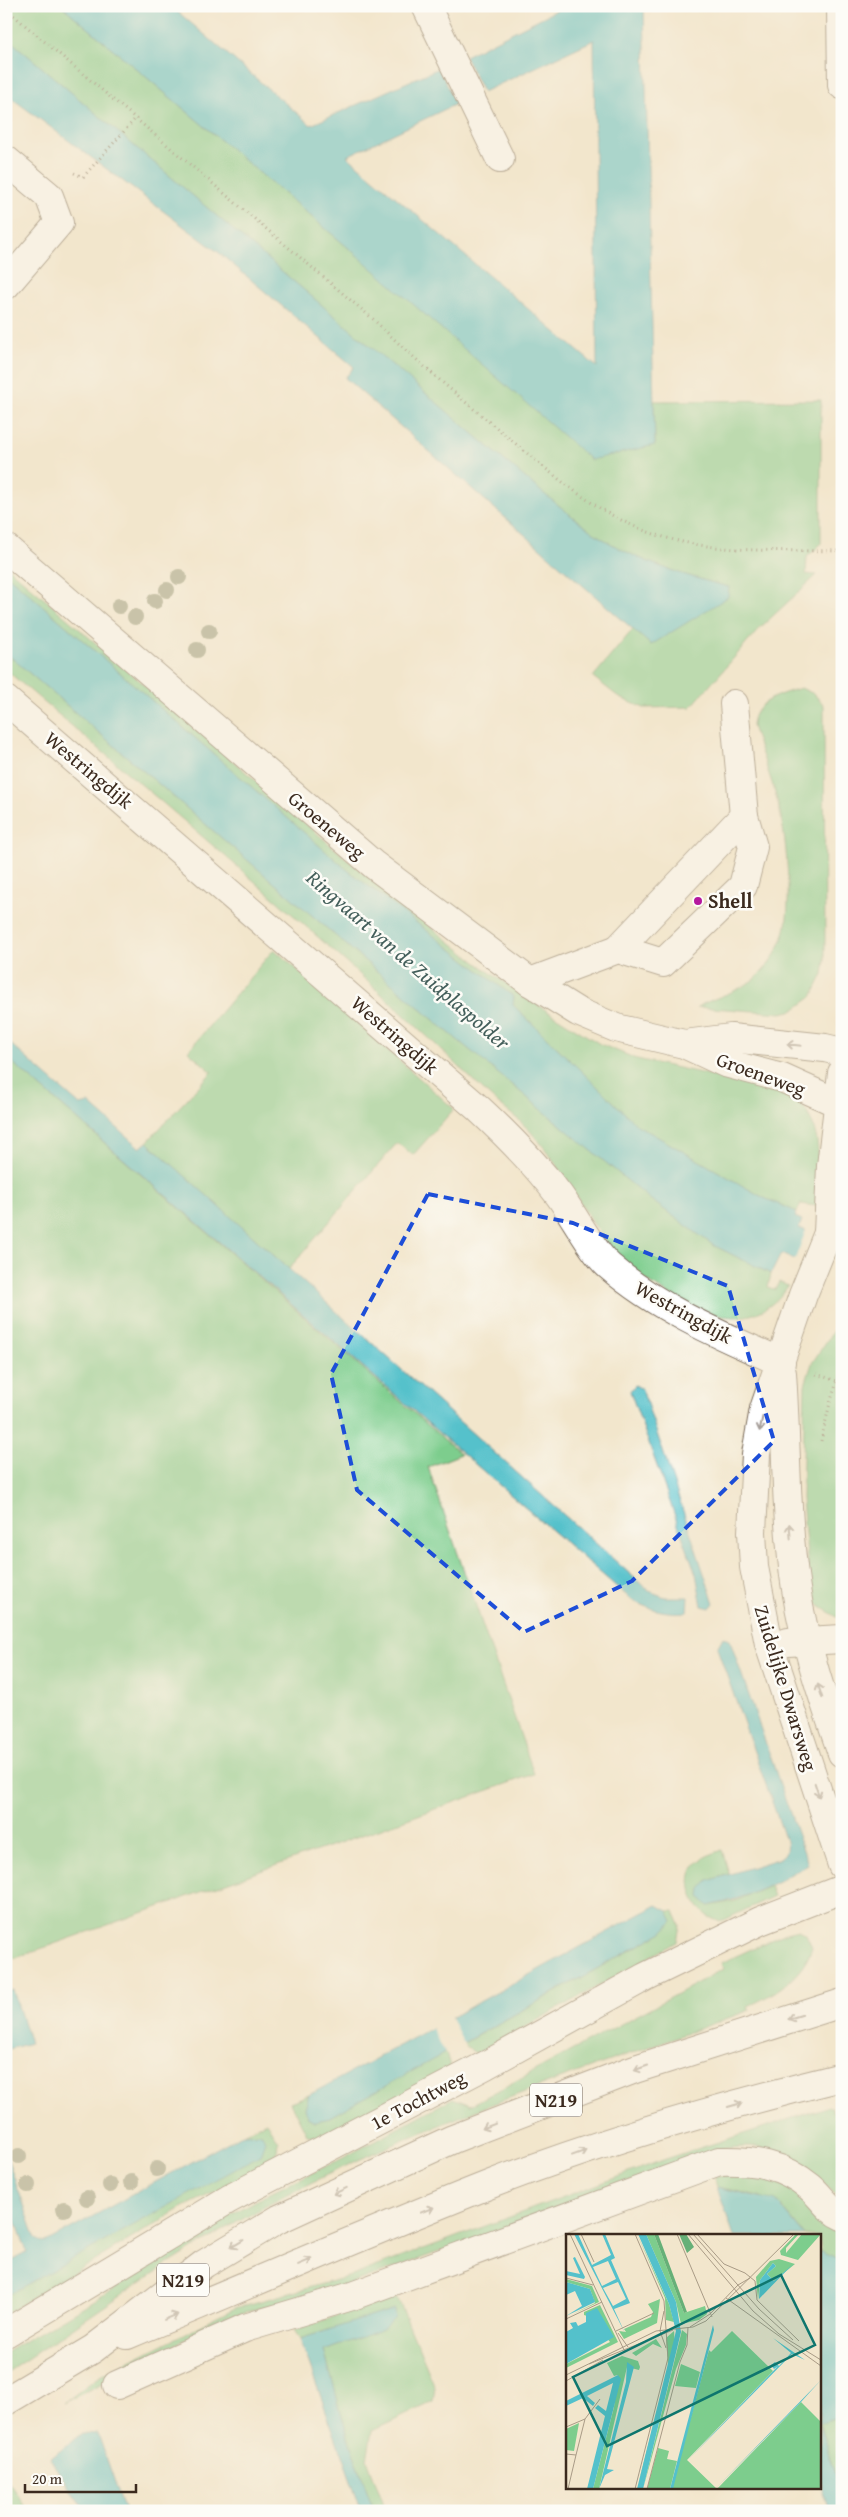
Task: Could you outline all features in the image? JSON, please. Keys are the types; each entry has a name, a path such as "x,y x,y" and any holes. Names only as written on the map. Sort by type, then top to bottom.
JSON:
{"street":[{"path":"426,6 500,158"},
{"path":"841,6 842,84"},
{"path":"6,160 49,196 59,223 6,285"},
{"name":"Groeneweg","path":"6,548 374,865 530,982 563,1003 606,1024 634,1034 684,1044 725,1062 782,1078 840,1104"},
{"name":"Westringdijk","path":"6,700 479,1109 524,1152 558,1194 608,1264 642,1292 710,1329 781,1362"},
{"path":"618,949 663,963 743,886 753,847 744,816 734,704"},
{"path":"530,982 618,949 744,816"},
{"name":"Groeneweg","path":"684,1044 731,1038 825,1048 842,1052"},
{"name":"Zuidelijke Dwarsweg","path":"842,1073 840,1104 831,1166 830,1232 809,1279 770,1390 759,1430 753,1508 754,1567 768,1644 842,1865"},
{"name":"Zuidelijke Dwarsweg","path":"781,1362 791,1541 796,1588 806,1641 842,1753"},
{"path":"768,1644 842,1639"},
{"name":"1e Tochtweg","path":"6,2333 229,2199 486,2065 645,1977 760,1920 842,1889"},
{"name":"N219","path":"6,2401 93,2348 204,2264 279,2220 314,2203 453,2139 635,2069 842,2003"},
{"name":"N219","path":"93,2348 501,2181 617,2139 777,2093 842,2077"},
{"path":"117,2385 245,2328 352,2296 719,2161 751,2160 789,2174 810,2187 835,2213 842,2216"}],"path":[{"path":"6,9 373,319 416,360 562,482 623,522 656,535 707,545 753,550 842,551"},
{"path":"98,161 136,118"},
{"path":"837,1381 842,1367"}],"highlighted area":[{"path":"428,1194 573,1223 728,1286 774,1441 632,1581 524,1632 357,1490 331,1374"}],"green space":[{"path":"6,6 62,6 358,256 655,445 654,401 821,400 821,544 807,557 806,574 817,575 761,627 691,707 644,708 620,698 593,677 634,628 651,645 729,587 676,572 642,559 610,543 581,524 6,37"},
{"path":"6,566 383,890 485,969 544,1009 600,1044 637,1059 779,1090 796,1099 812,1122 816,1135 819,1164 816,1206 801,1204 797,1212 764,1198 637,1125 513,1005 514,997 345,868 6,574"},
{"path":"6,653 442,1027 651,1200 713,1245 771,1274 768,1287 775,1290 779,1282 788,1286 777,1300 751,1315 737,1317 722,1316 692,1307 651,1284 635,1271 614,1251 603,1237 552,1158 524,1125 490,1097 309,929 6,670"},
{"path":"801,688 814,694 824,705 825,960 823,974 812,997 794,1010 782,1013 697,1007 738,989 754,979 765,969 771,960 784,934 788,908 788,892 787,859 783,829 775,794 752,726 757,710 769,700"},
{"path":"274,949 454,1109 413,1155 397,1143 289,1269 147,1142 212,1072 188,1051"},
{"path":"6,1057 461,1454 428,1467 534,1774 6,1961"},
{"path":"842,1318 842,1620 819,1606 810,1591 802,1498 805,1385 812,1363"},
{"path":"722,1850 729,1874 708,1881 708,1906 735,1901 770,1886 774,1896 720,1922 708,1916 696,1903 690,1880 695,1866 701,1860 708,1855"},
{"path":"668,1911 674,1911 680,1925 677,1942 477,2054 462,2044 663,1932 672,1921"},
{"path":"798,1930 806,1934 812,1947 802,1967 795,1976 778,1990 748,2006 750,2010 446,2122 328,2175 270,2204 202,2243 6,2373 6,2352 139,2274 138,2272 221,2220 268,2194 343,2158 453,2098 471,2105 723,1969 721,1963 786,1933"},
{"path":"446,2052 451,2070 317,2139 307,2135 290,2102 309,2095 305,2108 307,2117 315,2121 326,2119"},
{"path":"832,2107 832,2112 842,2113 842,2199 799,2162 776,2151 764,2148 739,2147 713,2151 346,2286 238,2314 176,2344 64,2403 98,2377 235,2308 351,2276 666,2159"},
{"path":"266,2122 278,2141 277,2151 270,2163 254,2173 182,2208 6,2314 6,2296 53,2268 262,2133 243,2134"},
{"path":"743,2173 760,2176 791,2189 804,2199 826,2223 842,2234 842,2260 821,2251 820,2234 803,2234 782,2207 759,2196 717,2187 714,2177"},
{"path":"393,2297 399,2301 435,2387 433,2402 372,2431 367,2459 386,2511 374,2511 349,2441 324,2351 383,2329 393,2310 300,2339 294,2330"},
{"path":"842,2415 842,2495 820,2426 820,2423"},
{"path":"6,2479 29,2511 8,2511 6,2508"}],"water":[{"path":"62,6 171,6 311,125 439,68 456,104 347,156 597,367 594,40 483,92 465,56 565,6 644,6 655,445 591,460 358,256"},
{"path":"6,37 581,524 610,543 642,559 676,572 729,587 728,597 651,645 345,378 354,367 218,252 6,94"},
{"name":"Ringvaart van de Zuidplaspolder","path":"6,574 345,868 514,997 513,1005 637,1125 764,1198 797,1212 795,1217 802,1220 799,1228 842,1244 842,1277 781,1254 771,1274 713,1245 651,1200 442,1027 6,653"},
{"path":"6,1040 80,1105 89,1103 140,1148 147,1142 649,1591 665,1597 688,1597 687,1612 659,1611 633,1601 6,1057"},
{"path":"635,1385 642,1389 714,1603 710,1608 702,1606 696,1574 630,1391"},
{"path":"723,1637 730,1641 808,1864 760,1890 737,1899 708,1906 700,1897 701,1889 708,1881 778,1859 786,1851 786,1841 717,1648"},
{"path":"657,1905 668,1911 673,1921 663,1932 326,2119 315,2121 307,2117 305,2108 309,2095"},
{"path":"13,1990 30,2043 6,2050 6,1992"},
{"path":"262,2133 265,2141 260,2155 6,2296 6,2265 27,2252 6,2193 6,2155 36,2239 44,2243 243,2134"},
{"path":"717,2187 776,2201 803,2234 733,2234"},
{"path":"820,2250 842,2260 842,2415 820,2423"},
{"path":"394,2309 395,2317 383,2329 324,2351 349,2441 374,2511 362,2511 300,2339"},
{"path":"820,2427 842,2495 842,2511 830,2511 820,2480"},
{"path":"82,2433 98,2434 125,2511 87,2511 50,2459"}],"pier":[{"path":"807,1228 842,1241 842,1259 835,1277 794,1262"},
{"path":"449,2015 465,2045 446,2055 430,2025"}],"place":[{"name":"Shell","path":"698,901"}]}
